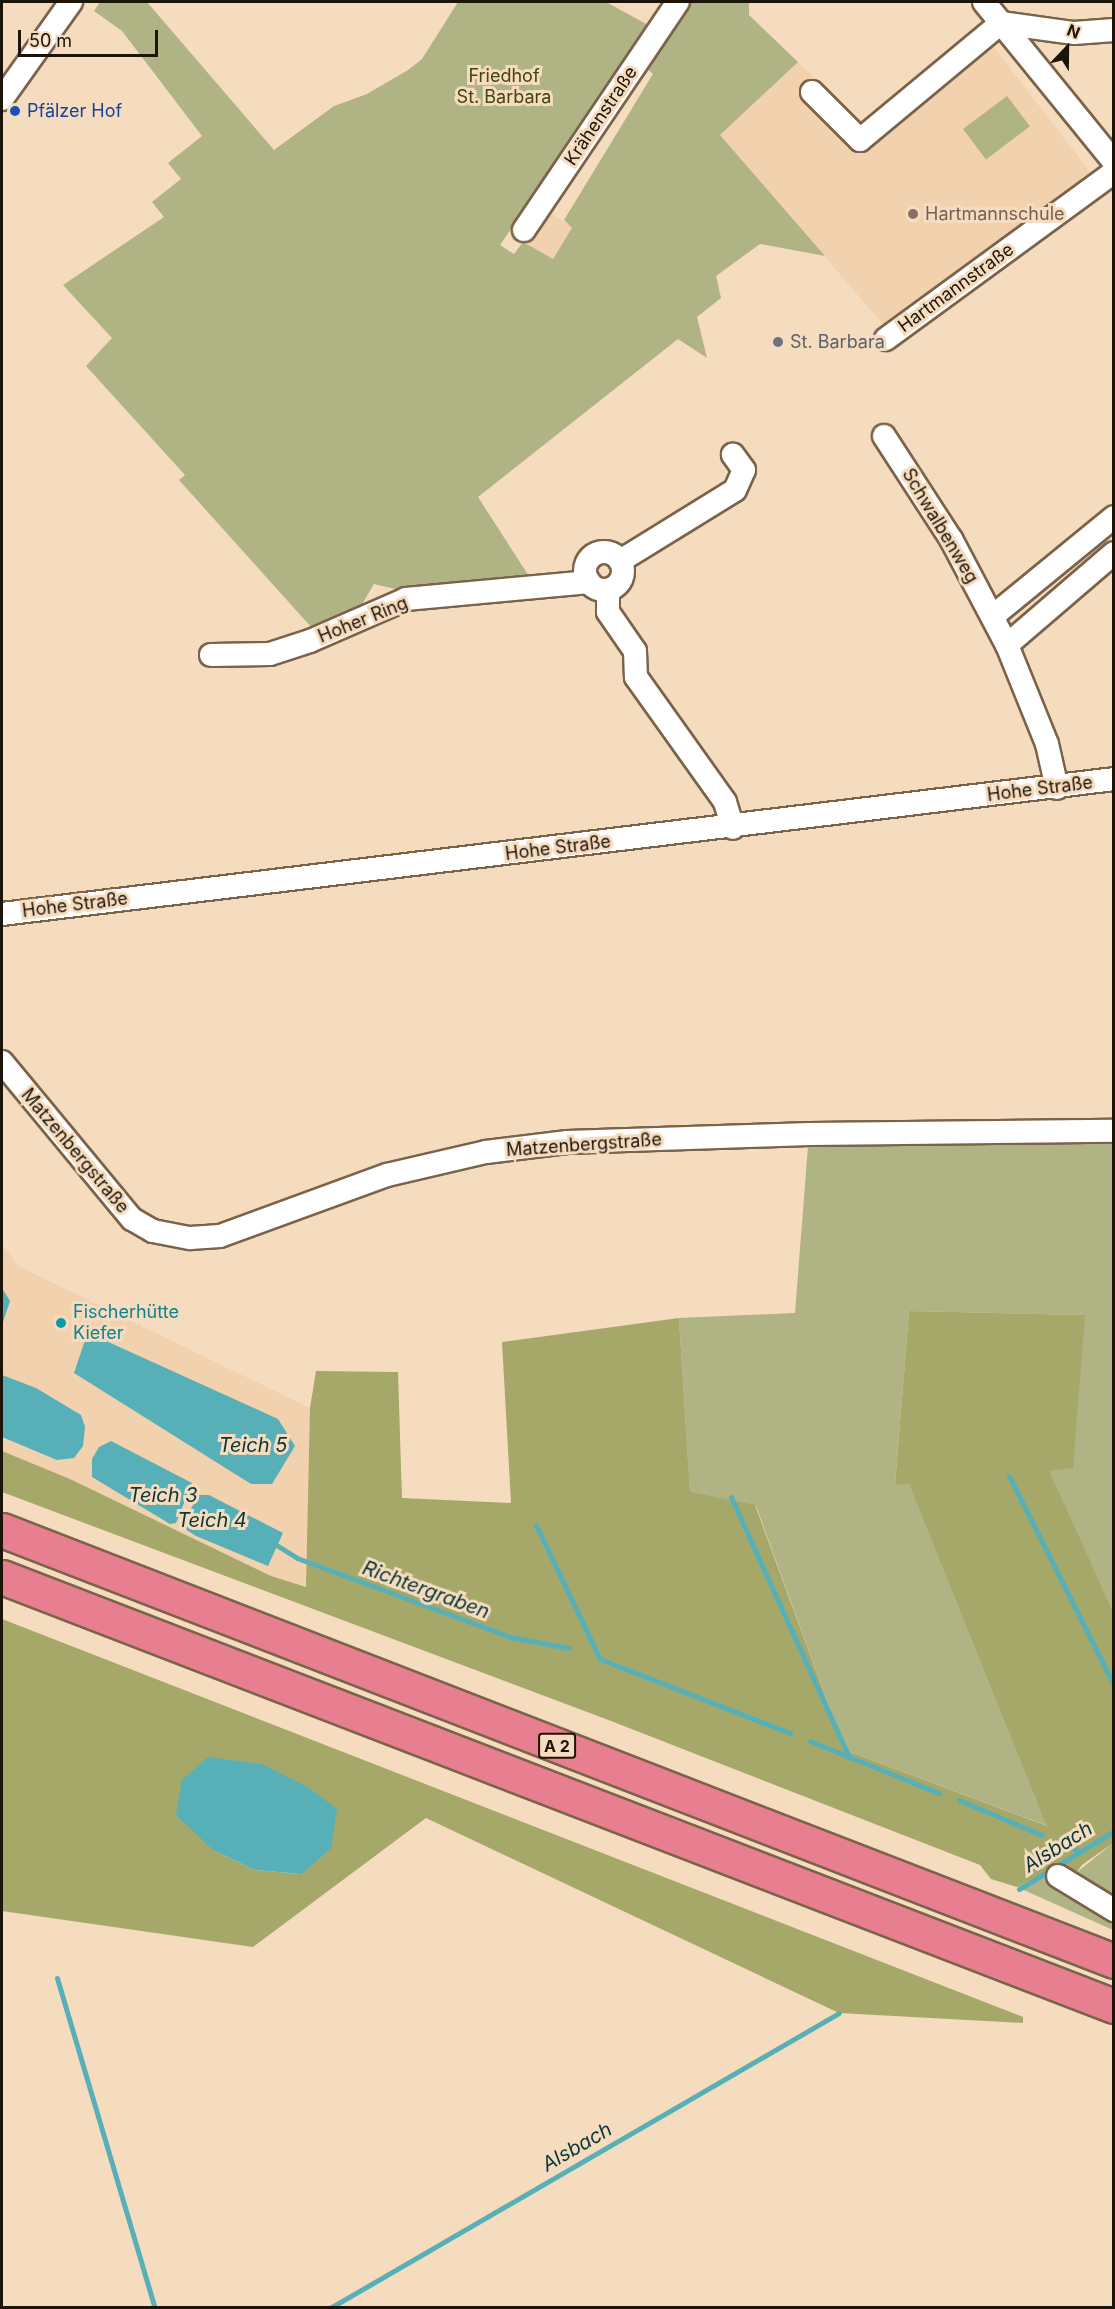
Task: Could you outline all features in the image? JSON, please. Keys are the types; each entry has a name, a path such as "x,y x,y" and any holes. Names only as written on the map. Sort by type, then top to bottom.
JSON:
{"highway":[{"name":"A 2","path":"2,1530 1113,1961"},
{"name":"A 2","path":"2,1577 1113,2006"}],"street":[{"path":"2,99 71,2"},
{"name":"Krähenstraße","path":"524,230 678,2"},
{"path":"984,2 1113,162"},
{"path":"812,92 860,140 1001,23 1074,33 1113,30"},
{"name":"Hartmannstraße","path":"886,339 1113,172"},
{"name":"Schwalbenweg","path":"884,436 951,539 993,616 1047,744 1057,788"},
{"path":"620,561 735,490 744,471 733,455"},
{"path":"993,616 1113,517"},
{"path":"1007,645 1113,553"},
{"path":"598,586 617,585 623,576 620,561 612,554 596,554 586,566 598,586 608,612 635,651 636,677 725,802 733,828"},
{"name":"Hoher Ring","path":"211,655 270,654 310,641 406,599 598,586"},
{"name":"Hohe Straße","path":"2,914 733,828 1113,779"},
{"name":"Matzenbergstraße","path":"2,1062 132,1219 153,1231 190,1238 220,1236 387,1175 486,1152 567,1142 810,1134 1113,1131"},
{"path":"1058,1876 1113,1910"}],"shaded area":[{"name":"Hartmannschule","path":"983,33 1090,172 888,330 720,135 798,62 864,124"},
{"path":"545,209 573,228 551,261 523,242"},
{"path":"2,1245 20,1267 310,1408 307,1587 271,1576 70,1479 2,1451"}],"green space":[{"name":"Friedhof St. Barbara","path":"100,2 147,2 274,150 334,106 367,94 422,59 458,2 606,2 650,26 500,245 514,254 523,242 553,259 572,228 564,220 653,74 643,65 685,2 749,2 749,15 798,62 720,135 825,256 760,244 716,276 721,298 697,317 707,358 678,339 478,497 532,581 412,593 374,584 358,611 312,628 179,480 185,475 86,366 112,338 63,285 164,217 152,202 181,179 168,163 202,136 122,31 94,11"},
{"path":"1007,96 1030,126 986,159 963,129"},
{"path":"1113,1140 1113,1611 1048,1471 1085,1315 909,1311 895,1485 909,1483 1048,1826 845,1750 756,1506 690,1493 679,1318 795,1313 808,1146"},
{"path":"909,1311 1085,1315 1073,1468 1049,1471 1113,1611 1113,1843 1082,1865 1076,1873 1076,1881 1055,1866 1017,1887 991,1879 980,1865 611,1721 2,1492 2,1451 70,1479 271,1576 306,1587 310,1408 316,1371 398,1372 402,1498 511,1503 502,1342 679,1318 690,1492 755,1505 845,1750 1047,1826 909,1484 895,1485"},
{"path":"2,1619 1023,2017 1023,2023 839,2013 426,1818 253,1947 2,1911","holes":["213,1850 301,1874 255,1870"]},
{"path":"1113,1843 1113,1905 1076,1881 1076,1873"},
{"path":"1045,1871 1057,1883 1113,1916 1113,1930 1017,1887"}],"water":[{"path":"2,1288 10,1301 2,1325"},
{"name":"Teich 5","path":"93,1335 278,1419 295,1446 272,1484 251,1484 74,1373 84,1343"},
{"path":"2,1375 36,1388 81,1415 85,1427 83,1446 74,1458 57,1460 2,1437"},
{"name":"Teich 3","path":"111,1441 192,1483 176,1523 170,1524 92,1477 92,1459 99,1447"},
{"name":"Teich 4","path":"198,1495 209,1495 283,1533 268,1566 196,1536 182,1527"},
{"path":"208,1757 262,1764 308,1787 337,1809 331,1848 302,1874 255,1870 213,1850 176,1815 182,1780"}],"waterway":[{"path":"1009,1476 1114,1686"},
{"path":"731,1497 849,1757"},
{"name":"Richtergraben","path":"536,1525 600,1659 790,1733"},
{"name":"Richtergraben","path":"278,1546 297,1558 510,1637 569,1648"},
{"name":"Richtergraben","path":"810,1741 939,1793"},
{"name":"Richtergraben","path":"959,1800 1042,1835"},
{"name":"Alsbach","path":"1019,1889 1114,1831"},
{"name":"Richtergraben","path":"1069,1846 1080,1852"},
{"path":"57,1978 155,2308"},
{"name":"Alsbach","path":"330,2308 839,2013"}],"place":[{"name":"Pfälzer Hof","path":"15,111"},
{"name":"Hartmannschule","path":"913,214"},
{"name":"St. Barbara","path":"778,342"},
{"name":"Fischerhütte Kiefer","path":"61,1323"}]}
